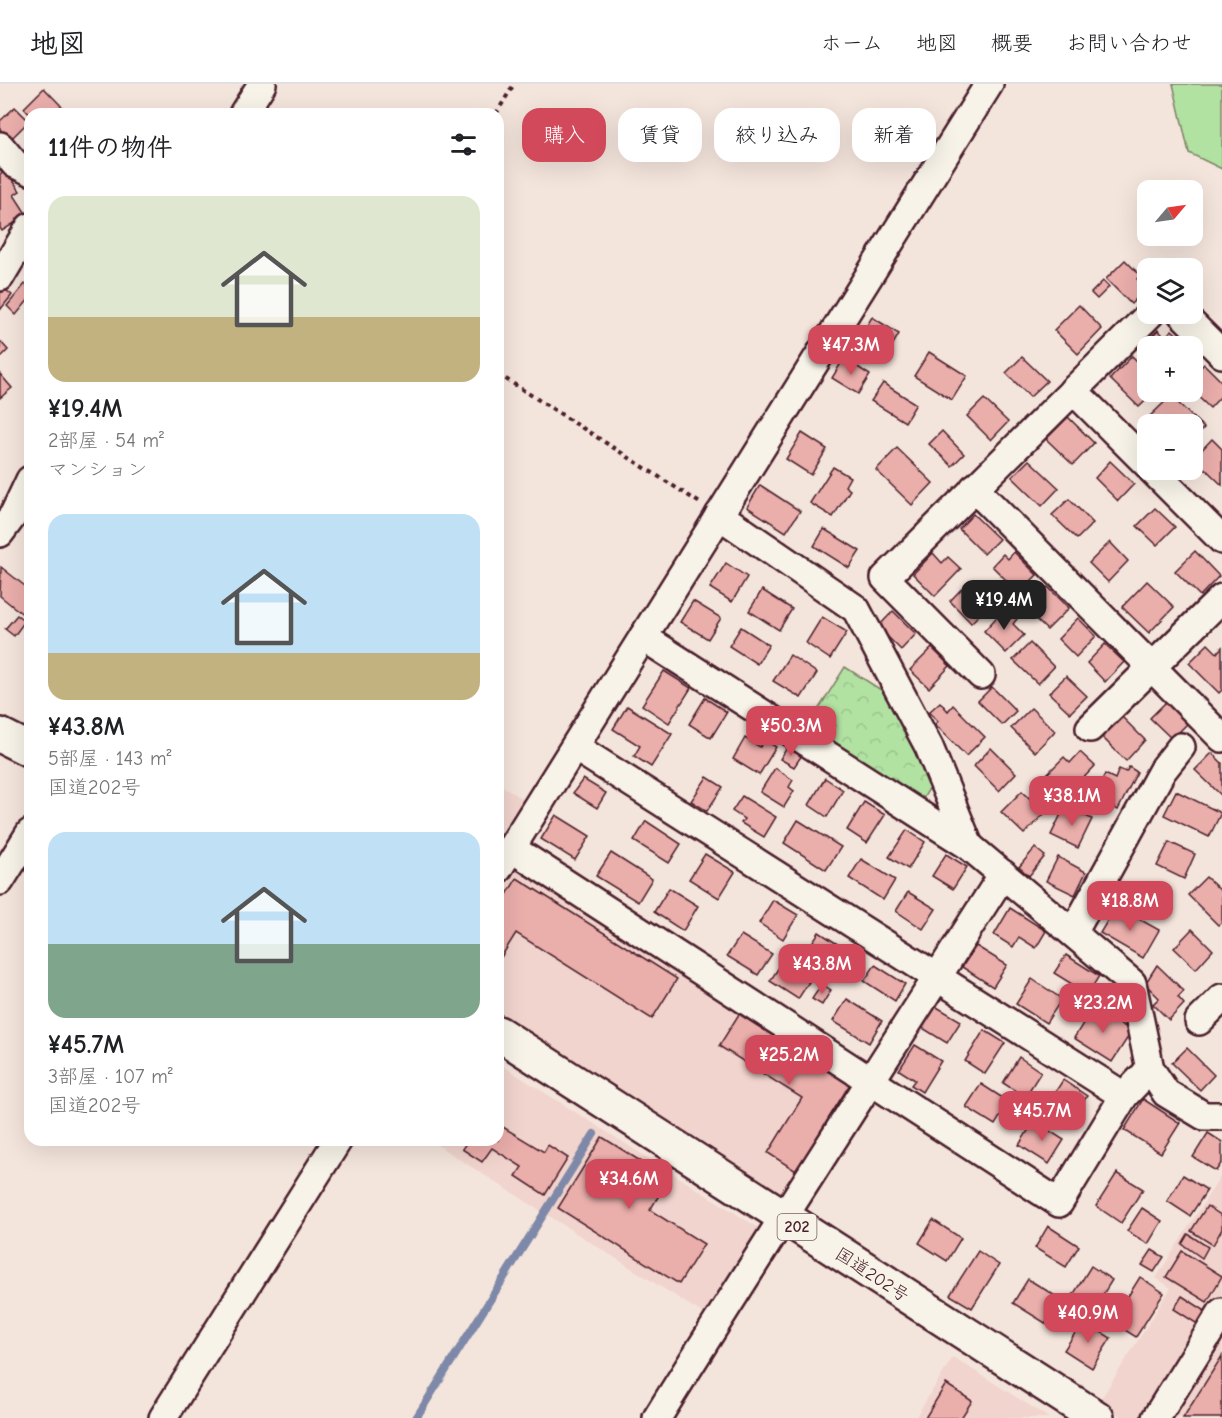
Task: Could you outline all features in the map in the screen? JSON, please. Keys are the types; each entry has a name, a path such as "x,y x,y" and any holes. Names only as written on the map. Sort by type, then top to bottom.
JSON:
{"highway":[{"path":"0,735 24,747"},
{"name":"国道202号","path":"504,1037 1096,1418"}],"street":[{"path":"247,108 262,84"},
{"path":"989,84 505,858 872,1081 1059,1203 1124,1096 1150,1069"},
{"path":"0,146 15,164 24,168"},
{"path":"0,277 24,237"},
{"path":"981,675 885,578 1140,324"},
{"path":"1192,324 1222,354"},
{"path":"1073,390 1137,454"},
{"path":"1162,480 1222,540"},
{"path":"974,488 1222,738"},
{"path":"0,533 14,514 24,493"},
{"path":"719,515 856,609 929,747 969,846"},
{"path":"1090,728 1222,598"},
{"path":"643,637 969,846 1003,874 1132,983 1150,1069 1166,1093 1204,1116 1222,1116"},
{"path":"575,747 1124,1096"},
{"path":"1073,933 1162,771 1181,747"},
{"path":"0,881 24,843"},
{"path":"657,1418 782,1217 872,1081 1003,874"},
{"path":"1199,1022 1222,998"},
{"path":"164,1418 334,1146"},
{"path":"1156,1418 1222,1312"}],"path":[{"path":"500,108 514,84"},
{"path":"504,378 719,515"}],"shaded area":[{"path":"504,787 523,799 504,827"},
{"path":"518,864 859,1086 784,1202 504,1019 504,885"},
{"path":"504,1067 765,1232 710,1318 438,1146 504,1146"},
{"path":"1222,1174 1222,1418 1123,1418 1099,1402 1171,1288 1156,1278"},
{"path":"953,1357 1049,1418 915,1418"}],"green space":[{"path":"1173,84 1222,84 1222,169 1189,153"},
{"path":"845,667 889,695 932,784 919,805 804,732"}],"building":[{"path":"44,88 63,108 24,108"},
{"path":"15,107 24,116 24,126 10,140 0,129 0,121"},
{"path":"6,170 20,191 14,195 24,210 24,217 2,231 0,228 0,174"},
{"path":"1125,260 1137,272 1137,298 1131,304 1106,279"},
{"path":"1103,281 1109,287 1097,299 1091,293"},
{"path":"24,285 24,305 16,315 7,306"},
{"path":"0,287 12,295 0,310"},
{"path":"1079,305 1102,329 1078,354 1054,330"},
{"path":"872,317 899,334 889,351 862,334"},
{"path":"1158,330 1164,336 1152,336"},
{"path":"1172,330 1178,336 1166,336"},
{"path":"0,341 8,350 0,358"},
{"path":"929,352 967,376 952,400 914,376"},
{"path":"1132,356 1137,361 1137,402 1144,402 1139,407 1110,379"},
{"path":"1022,357 1047,381 1030,397 1006,373"},
{"path":"844,358 870,375 858,394 832,378"},
{"path":"1203,365 1222,382 1222,395 1210,408 1203,401"},
{"path":"0,374 12,388 0,398"},
{"path":"883,383 916,404 905,422 871,401"},
{"path":"984,399 1008,422 991,440 967,416"},
{"path":"1165,402 1177,402 1190,414 1152,414"},
{"path":"1068,417 1094,443 1073,465 1046,439"},
{"path":"942,431 964,454 952,466 929,444"},
{"path":"802,433 827,449 811,475 786,459"},
{"path":"1212,439 1222,449 1222,485 1203,467 1203,448"},
{"path":"897,448 933,483 912,505 876,470"},
{"path":"1029,460 1059,488 1042,506 1012,477"},
{"path":"1110,461 1134,484 1118,501 1095,478"},
{"path":"833,467 850,477 845,486 850,490 833,517 810,503"},
{"path":"760,485 800,511 786,532 747,507"},
{"path":"1069,499 1093,523 1077,539 1052,515"},
{"path":"1155,508 1175,527 1157,545 1137,526"},
{"path":"973,514 999,539 984,554 959,529"},
{"path":"824,529 860,551 849,568 814,546"},
{"path":"1110,542 1128,561 1108,582 1089,563"},
{"path":"1195,551 1219,576 1200,596 1175,571"},
{"path":"1014,552 1037,575 1019,593 992,566 1003,554 1008,559"},
{"path":"933,553 942,563 948,557 961,569 935,596 913,574"},
{"path":"726,563 747,577 732,602 710,588"},
{"path":"1,567 24,585 24,615 0,596"},
{"path":"970,580 992,602 971,623 950,601"},
{"path":"1147,581 1174,607 1149,633 1122,607"},
{"path":"1048,587 1069,608 1047,630 1025,609"},
{"path":"762,590 792,609 779,630 749,611"},
{"path":"693,601 721,618 708,639 680,622"},
{"path":"1006,607 1017,619 1013,624 1024,635 1006,653 984,631"},
{"path":"893,611 916,634 901,650 878,627"},
{"path":"17,615 24,620 14,636 5,629"},
{"path":"822,617 847,632 830,659 806,643"},
{"path":"1078,618 1096,636 1076,657 1058,639"},
{"path":"741,627 769,645 757,664 729,646"},
{"path":"1030,643 1054,667 1038,684 1013,660"},
{"path":"1105,644 1124,662 1105,682 1087,663"},
{"path":"1208,644 1217,653 1222,647 1222,690 1219,693 1189,663"},
{"path":"932,648 950,666 929,688 910,670"},
{"path":"790,655 817,673 801,698 773,681"},
{"path":"664,671 691,688 669,723 642,705"},
{"path":"1066,676 1087,696 1070,713 1049,693"},
{"path":"992,687 1016,711 1002,725 978,701"},
{"path":"705,698 727,712 711,738 689,724"},
{"path":"940,702 948,711 953,705 985,737 966,756 935,724 938,721 929,712"},
{"path":"1166,702 1188,723 1172,739 1150,718"},
{"path":"627,706 672,734 651,767 634,756 640,746 613,729"},
{"path":"1031,708 1055,731 1035,752 1011,728"},
{"path":"1121,716 1145,740 1126,761 1101,736"},
{"path":"745,738 760,747 765,740 776,747 759,775 733,759"},
{"path":"788,746 802,755 794,767 780,759"},
{"path":"991,748 1016,773 999,791 974,766"},
{"path":"1080,752 1095,766 1067,795 1046,775 1064,757 1070,763"},
{"path":"1212,753 1222,763 1222,796 1195,770"},
{"path":"1129,767 1137,772 1118,810 1093,798 1105,774 1115,779 1119,769 1126,772"},
{"path":"775,768 793,780 789,787 794,791 784,807 760,792"},
{"path":"707,777 723,787 707,811 691,801"},
{"path":"825,778 843,790 827,817 809,805"},
{"path":"583,779 606,793 597,808 573,793"},
{"path":"1022,791 1045,813 1024,834 1001,812"},
{"path":"1176,791 1221,813 1209,837 1164,815"},
{"path":"742,796 776,817 764,837 741,823 744,819 732,811"},
{"path":"864,802 885,815 867,843 847,830"},
{"path":"1065,806 1092,819 1078,848 1051,835"},
{"path":"556,815 590,836 575,860 541,839"},
{"path":"798,820 841,847 826,870 784,843"},
{"path":"646,821 681,844 669,863 634,841"},
{"path":"907,830 925,842 908,869 889,857"},
{"path":"1169,842 1195,854 1184,879 1157,866"},
{"path":"1035,848 1045,856 1029,876 1019,867"},
{"path":"611,853 652,879 638,902 596,876"},
{"path":"705,854 735,872 719,898 689,879"},
{"path":"946,854 967,867 953,889 932,876"},
{"path":"1058,857 1086,872 1075,895 1046,881"},
{"path":"861,859 895,880 883,900 849,878"},
{"path":"1206,877 1222,892 1222,922 1218,925 1188,895"},
{"path":"517,878 677,979 652,1019 516,933 504,952 504,899"},
{"path":"1142,885 1167,897 1157,918 1132,906"},
{"path":"669,888 698,906 683,931 654,912"},
{"path":"908,892 936,909 923,929 896,911"},
{"path":"773,900 798,915 783,939 759,923"},
{"path":"1116,906 1159,930 1143,958 1100,933"},
{"path":"1010,908 1046,931 1036,948 1019,937 1013,947 994,935"},
{"path":"1192,929 1213,950 1196,969 1174,948"},
{"path":"819,932 853,954 842,971 808,949"},
{"path":"741,935 772,954 758,975 727,956"},
{"path":"976,946 1007,965 993,987 962,967"},
{"path":"1066,955 1099,976 1088,994 1054,973"},
{"path":"781,964 809,982 798,999 770,981"},
{"path":"875,965 905,984 895,1001 864,981"},
{"path":"1157,965 1184,991 1178,997 1184,1004 1169,1020 1153,1004 1159,998 1145,984"},
{"path":"1032,979 1062,999 1046,1023 1016,1004"},
{"path":"822,984 831,990 822,1005 812,999"},
{"path":"847,999 882,1021 869,1043 833,1021"},
{"path":"935,1006 961,1021 947,1043 921,1027"},
{"path":"1093,1007 1132,1031 1112,1062 1074,1038"},
{"path":"739,1014 850,1084 796,1171 768,1153 802,1098 719,1046"},
{"path":"984,1030 1005,1043 985,1074 965,1061"},
{"path":"915,1045 941,1061 922,1092 911,1085 915,1080 899,1070"},
{"path":"1187,1048 1214,1075 1200,1090 1172,1063"},
{"path":"1019,1057 1041,1072 1025,1097 1003,1083"},
{"path":"1063,1080 1087,1096 1070,1124 1045,1108"},
{"path":"981,1084 1009,1102 995,1125 966,1107"},
{"path":"1143,1099 1180,1123 1161,1153 1124,1130"},
{"path":"1034,1121 1064,1140 1049,1164 1019,1145"},
{"path":"504,1128 544,1152 548,1145 568,1158 545,1195 516,1176 522,1167 492,1148 482,1162 462,1149 464,1146 504,1146"},
{"path":"1208,1133 1222,1142 1222,1162 1216,1171 1193,1157"},
{"path":"602,1137 669,1179 650,1210 704,1244 679,1284 558,1208"},
{"path":"1117,1173 1143,1189 1121,1223 1096,1206"},
{"path":"1183,1175 1207,1190 1190,1216 1167,1201"},
{"path":"1207,1206 1222,1216 1222,1229 1213,1245 1191,1231"},
{"path":"1142,1208 1162,1221 1148,1244 1127,1231"},
{"path":"933,1220 961,1238 947,1261 919,1243"},
{"path":"1048,1226 1079,1246 1066,1267 1035,1248"},
{"path":"1188,1234 1208,1247 1202,1258 1182,1244"},
{"path":"1152,1250 1164,1257 1154,1272 1142,1265"},
{"path":"978,1251 999,1265 972,1308 950,1295"},
{"path":"1182,1251 1222,1276 1207,1302 1166,1277"},
{"path":"1091,1266 1112,1280 1094,1309 1073,1295"},
{"path":"1140,1277 1164,1293 1136,1337 1112,1322"},
{"path":"1028,1279 1065,1302 1050,1326 1013,1303"},
{"path":"1182,1296 1207,1312 1199,1325 1174,1309"},
{"path":"1083,1321 1111,1338 1092,1368 1064,1350"},
{"path":"1222,1356 1222,1418 1183,1418"},
{"path":"946,1384 972,1401 961,1418 925,1418"}],"waterway":[{"path":"416,1418 594,1134"}]}
